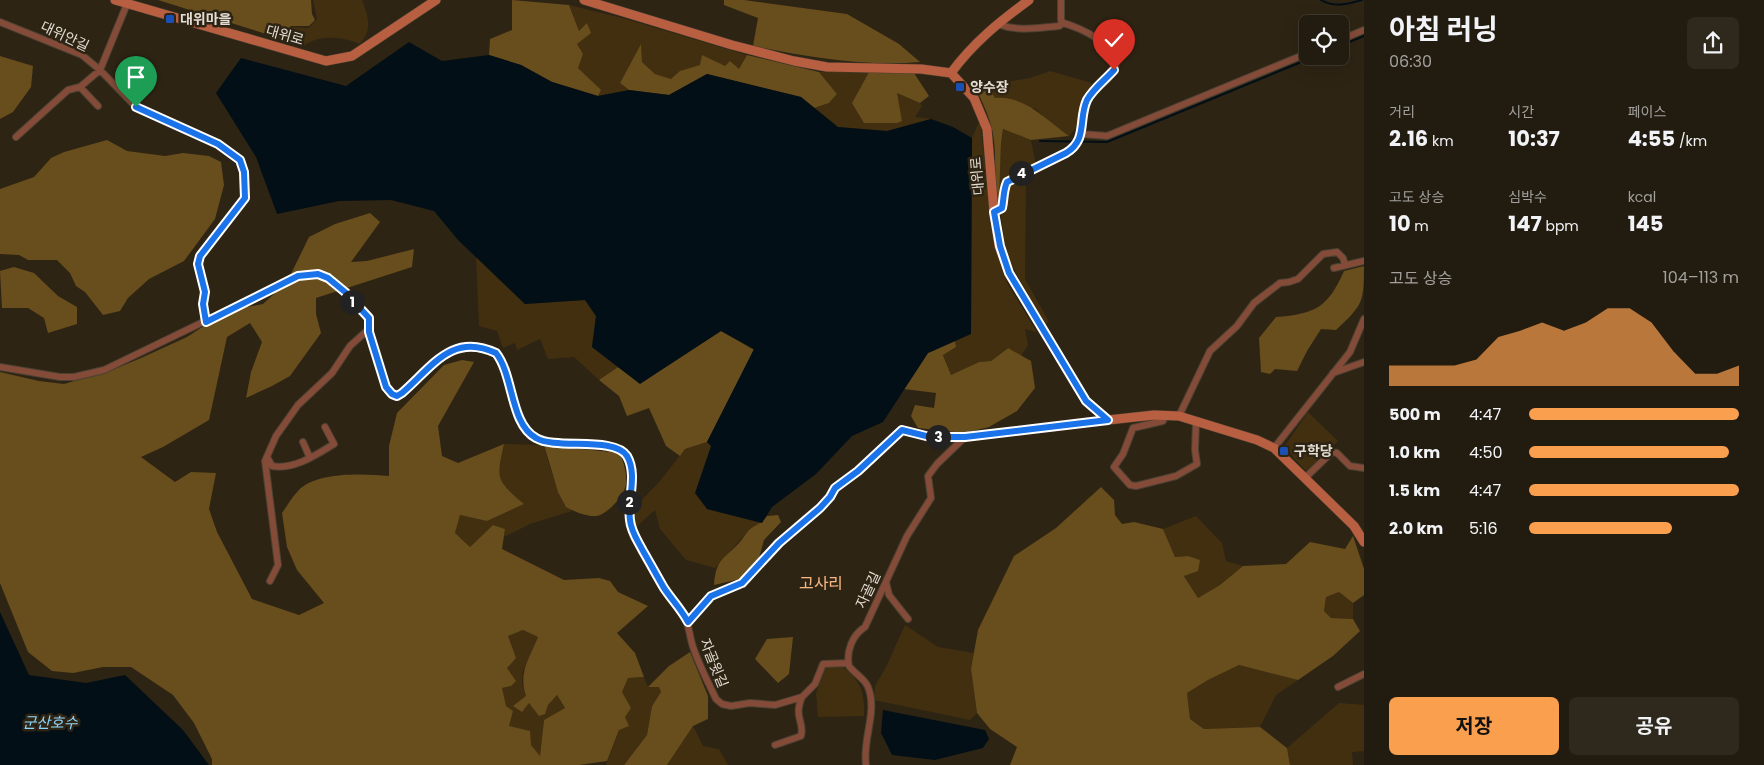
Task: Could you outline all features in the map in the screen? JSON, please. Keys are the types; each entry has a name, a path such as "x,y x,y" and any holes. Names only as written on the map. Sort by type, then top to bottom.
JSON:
{"main road":[{"name":"대위로","path":"115,0 326,61 352,56 436,0"},
{"path":"584,0 732,45 794,61 826,67 922,69 951,74 964,55 997,24 1029,0"},
{"name":"대위로","path":"951,74 974,98 986,123 994,212 1000,246 1009,273 1086,401 1108,420"},
{"path":"1108,420 1154,415 1179,416 1257,440 1274,448 1306,477 1354,526 1364,542"}],"street":[{"path":"994,212 1002,208 1003,190 1007,182 1070,151 1079,138 1087,101 1114,70 1114,62 1107,46 1087,32 1063,23 1061,20 1061,0"},
{"path":"16,137 68,90 80,87 100,70 126,4"},
{"name":"대위안길","path":"0,22 82,55 100,70 136,107 218,144 240,160 245,178 245,198 200,256 198,264 205,292 203,304 206,322"},
{"path":"997,24 1009,28 1030,30 1059,26 1063,23"},
{"path":"1349,36 1364,30"},
{"path":"1079,138 1107,136 1299,57"},
{"path":"80,87 98,106"},
{"path":"1179,416 1210,352 1237,326 1254,303 1280,283 1298,279 1323,254 1337,252 1343,258 1345,265"},
{"path":"1334,268 1364,261"},
{"name":"자골윗길","path":"0,367 60,377 74,377 104,370 298,276 318,274 328,278 369,318 369,332 386,387 392,394 397,396 402,393 438,359 456,348 477,347 488,349 496,353 501,360 518,414 525,429 535,438 545,441 606,446 620,450 626,456 630,466 629,520 633,533 665,590 679,606 688,622 694,649 716,699 722,704 731,706 750,703 775,704 802,697"},
{"path":"1274,448 1350,352 1364,318"},
{"path":"270,581 278,565 265,461 276,436 298,405 332,373 350,346 370,328"},
{"path":"1332,374 1364,362"},
{"path":"1165,416 1163,421 1133,428 1123,454 1114,468 1130,485 1136,486 1176,476 1197,464 1195,450 1196,422"},
{"path":"688,622 711,596 742,583 779,543 820,508 835,488 858,471 902,430 930,437 965,437 1108,420"},
{"path":"267,457 272,466 283,468 310,458 334,444 325,427"},
{"name":"자골길","path":"848,663 848,650 860,630 865,627 907,536 932,498 928,476 937,464 965,437"},
{"path":"303,442 310,458"},
{"path":"1306,477 1332,452 1337,453 1350,466 1364,468"},
{"path":"886,582 889,594 908,619"},
{"path":"775,746 801,736 802,730 797,715 798,706 802,697 815,684 823,664 848,663 868,688 870,722 865,745 866,765"},
{"path":"1338,687 1364,674"}],"shaded area":[{"path":"158,0 311,0 312,14 315,20 309,26 291,26 279,38"},
{"path":"313,0 362,0 368,28 360,44 339,38 324,38 304,46 286,39 291,27 309,28 317,19"},
{"path":"512,0 569,5 579,31 587,23 591,33 577,44 583,54 578,68 601,90 598,96 552,82 521,65 489,55 490,39 512,30"},
{"path":"724,0 744,0 847,14 899,44 920,62 878,63 836,60 753,46 758,18 724,5"},
{"path":"569,5 626,19 747,55 739,70 721,66 695,67 679,73 671,79 655,74 642,62 641,45 620,83 629,90 598,96 600,90 578,68 576,44 579,31"},
{"path":"641,44 642,62 655,74 671,79 680,71 700,65 702,55 725,66 730,61 739,69 747,55 819,72 837,94 829,103 814,108 801,97 707,74 669,95 629,90 620,83"},
{"path":"0,56 33,66 31,87 13,112 0,119"},
{"path":"1050,71 1092,83 1078,126 1069,136 1050,123 1036,109 995,99 987,85 1030,78"},
{"path":"819,72 869,72 852,103 902,121 896,92 920,103 922,106 915,117 931,119 887,131 838,127 814,108 829,103 837,94"},
{"path":"869,72 914,73 929,96 920,103 897,93 902,121 897,123 864,123 852,103"},
{"path":"987,85 995,98 1006,98 1026,104 1069,136 1031,140 1003,129 999,201 993,134 984,105 976,89"},
{"path":"980,120 992,230 1007,283 1037,332 1025,329 1028,345 1021,356 1007,348 991,361 979,362 951,375 943,354 956,347 955,341 971,333 972,138"},
{"path":"1003,129 1031,140 1037,171 1026,180 1025,279 1049,322 1044,325 1006,254 999,201"},
{"path":"107,140 127,151 165,156 183,153 209,156 221,162 224,185 215,219 184,261 149,279 128,298 120,311 103,315 85,292 76,286 70,273 57,260 28,260 19,255 0,254 0,189 34,177 51,158 64,152"},
{"path":"370,213 380,222 351,262 367,261 414,249 412,267 316,298 316,314 321,333 290,376 246,398 251,372 262,342 250,323 227,337 209,420 163,447 141,457 175,482 191,472 216,473 209,509 217,532 252,599 299,615 324,603 297,570 287,547 282,513 298,491 316,480 341,475 389,476 389,446 397,413 444,365 462,360 474,362 438,426 442,456 458,463 504,444 499,472 500,478 508,490 524,504 487,521 460,515 455,533 470,547 493,525 505,529 502,549 564,580 599,578 610,581 618,592 648,606 617,633 635,653 644,677 628,678 622,692 631,708 625,717 629,726 619,730 607,761 579,765 212,765 212,759 194,723 173,695 131,667 103,667 73,673 52,671 28,652 0,583 0,372 39,381 64,384 112,370 141,358 187,337 210,322 242,308 263,304 287,282 309,237 335,224","holes":["523,630 538,637 524,673 523,680 526,696 513,706 522,712 529,703 539,716 545,714 548,705 557,695 565,708 544,720 540,756 531,745 530,731 509,726 513,711 506,706 502,688 511,686 516,681 507,668 516,658 508,636"]},
{"path":"476,256 525,304 585,300 596,316 592,347 618,367 599,380 574,357 548,359 540,339 517,350 515,343 503,348 497,331 479,326"},
{"path":"1364,266 1362,295 1352,315 1336,330 1321,329 1297,371 1275,369 1270,374 1261,372 1259,338 1276,317 1311,311 1326,301 1344,271"},
{"path":"14,267 34,273 58,296 77,307 77,324 48,333 44,318 28,308 2,308 0,271"},
{"path":"721,331 754,350 707,442 685,449 680,456 666,446 649,408 627,416 619,396 599,380 618,367 640,383"},
{"path":"955,341 956,347 943,355 951,375 979,362 991,361 1008,348 1031,361 1035,388 1017,411 989,427 964,433 918,428 911,416 915,405 934,408 936,393 904,389 928,353"},
{"path":"1308,412 1338,441 1306,471 1284,447"},
{"path":"707,442 711,446 707,509 762,523 749,530 715,568 686,560 660,529 655,510 636,527 634,508 660,481 685,449"},
{"path":"504,444 544,445 558,490 572,511 530,524 504,537 505,529 493,525 470,547 455,533 460,515 487,521 524,504 503,487 498,470"},
{"path":"544,445 620,453 624,464 626,484 619,499 605,512 596,516 584,515 566,507 558,492"},
{"path":"1101,487 1114,500 1115,515 1122,524 1134,522 1163,529 1175,557 1188,556 1200,560 1198,571 1184,576 1198,598 1220,585 1243,566 1286,564 1310,542 1345,549 1353,536 1364,569 1364,595 1353,603 1339,592 1326,597 1324,611 1331,618 1353,619 1360,631 1333,656 1298,680 1239,665 1187,693 1190,719 1204,729 1260,727 1287,748 1290,765 1010,765 1017,747 990,729 977,713 971,669 978,630 1014,556 1056,528"},
{"path":"778,515 781,522 764,540 759,558 740,579 714,585 716,570 721,561 751,528 767,516"},
{"path":"1196,516 1222,543 1226,561 1243,566 1220,585 1198,598 1184,575 1188,556 1175,557 1163,529"},
{"path":"1339,592 1353,603 1353,619 1330,618 1324,611 1326,597"},
{"path":"905,625 938,647 974,653 971,669 977,713 970,720 874,700 875,686"},
{"path":"523,630 538,637 523,672 522,683 528,703 548,705 557,695 565,709 544,720 540,757 531,745 508,726 502,688 511,686 507,668 508,636"},
{"path":"793,637 789,674 778,683 755,659 767,639"},
{"path":"690,652 708,696 708,719 693,726 667,765 624,765 647,735 652,706 661,692 659,687 648,687 669,666"},
{"path":"838,663 860,686 864,716 818,717 816,693 826,667"},
{"path":"1239,665 1298,680 1276,695 1260,727 1204,729 1190,719 1187,693"},
{"path":"644,677 648,687 659,687 661,692 652,706 647,735 624,765 606,765 624,717 631,708 621,692 628,678"},
{"path":"1339,703 1364,705 1364,751 1352,752 1353,765 1290,765 1287,748"},
{"path":"693,726 703,746 719,749 728,765 667,765"}],"water":[{"path":"409,42 442,61 489,55 521,65 552,82 598,96 629,90 669,95 707,74 801,97 838,127 887,131 931,119 953,127 972,138 971,334 928,353 883,422 852,436 816,474 772,507 762,523 707,509 695,493 711,446 707,442 754,349 721,331 640,384 592,347 596,316 585,300 525,304 458,240 434,211 391,200 339,201 277,214 256,157 216,93 241,58 346,86"},
{"name":"군산호수","path":"0,612 29,675 86,683 125,675 183,730 209,765 0,765"},
{"path":"883,710 985,730 989,739 983,748 935,760 892,755 881,733"}],"waterway":[{"path":"1321,0 1336,5 1362,0"},
{"path":"1349,42 1364,36"},
{"path":"1040,141 1107,142 1299,63"}],"place":[{"name":"대위마을","path":"170,19"},
{"name":"양수장","path":"960,87"},
{"name":"구학당","path":"1284,451"}],"district":[{"name":"고사리","path":"821,583"}],"route":[{"path":"136,107 218,144 240,160 244,172 246,184 245,198 200,256 198,264 204,282 203,304 206,322 279,284 298,276 318,274 328,278 345,292 352,302 369,318 369,332 386,387 392,394 397,396 402,393 424,370 445,353 456,348 477,347 496,353 506,370 518,414 525,429 535,438 545,441 606,446 620,450 626,456 630,466 629,520 633,533 665,590 675,600 688,622 711,596 742,583 779,543 820,508 835,488 858,471 902,430 930,437 965,437 1108,420 1086,401 1009,273 1003,259 994,212 1002,208 1003,190 1007,182 1014,176 1066,153 1074,147 1082,134 1082,118 1087,101 1091,94 1114,70"}]}
